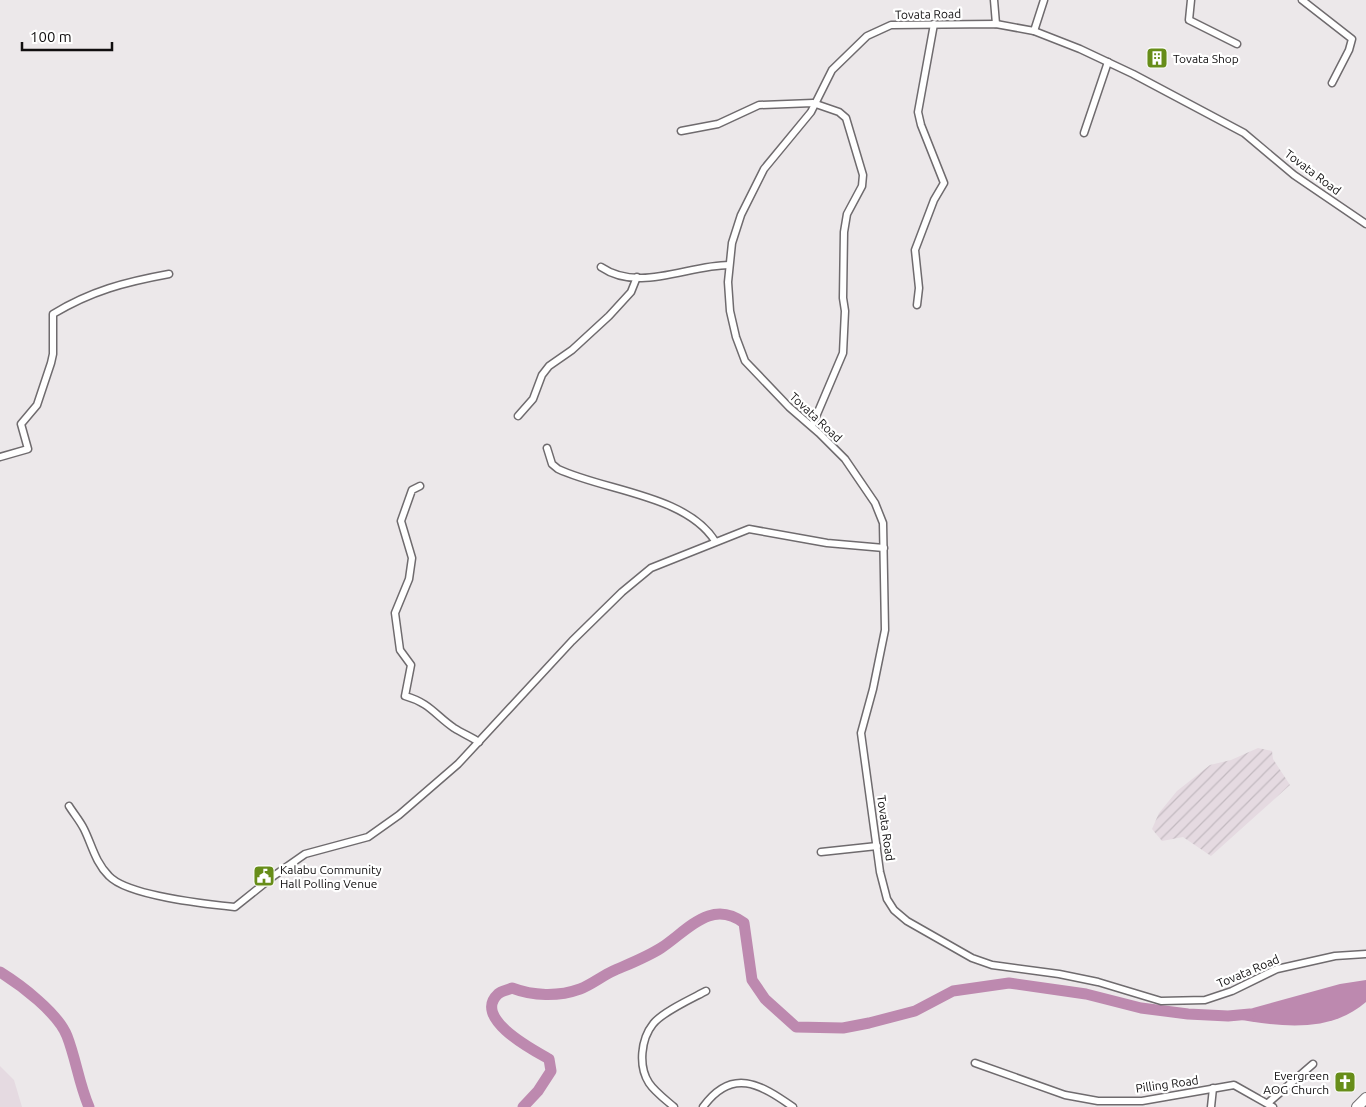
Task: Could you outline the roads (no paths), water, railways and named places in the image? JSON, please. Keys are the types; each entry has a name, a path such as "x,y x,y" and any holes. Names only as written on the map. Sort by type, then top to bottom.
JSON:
{"highway":[{"path":"1357,1107 1366,1098"}],"street":[{"path":"994,0 996,24"},
{"path":"1034,31 1044,0"},
{"path":"1191,0 1189,20 1237,44"},
{"path":"1302,0 1352,39 1332,83"},
{"path":"917,305 918,288 914,250 934,200 944,183 921,125 918,112 934,24"},
{"name":"Tovata Road","path":"1366,224 1294,175 1244,132 1108,62 1034,31 996,24 891,25 867,36 832,70 811,112 764,169 741,215 732,243 728,282 730,311 736,337 745,361 789,407 812,426 845,459 876,502 883,523 885,630 873,689 861,733 877,846 887,900 894,910 907,921 972,958 992,966 1059,974 1098,982 1161,1000 1205,1000 1232,991 1277,969 1301,962 1349,954 1366,954"},
{"path":"1084,133 1108,62"},
{"path":"681,130 718,124 759,105 815,104 839,112 846,118 864,179 847,214 844,232 843,298 845,311 843,353 812,426"},
{"path":"601,267 619,276 637,277 663,276 729,265"},
{"path":"0,457 28,450 21,424 37,405 52,358 53,314 81,297 125,282 169,274"},
{"path":"518,416 533,399 542,375 549,366 572,350 609,316 631,292 637,277"},
{"path":"547,448 552,464 558,469 678,510 704,528 715,541"},
{"path":"420,486 412,490 401,521 412,558 409,579 395,613 400,650 411,665 405,696 418,700 437,712 453,727 479,742"},
{"path":"69,806 84,827 96,858 116,882 127,888 169,897 235,906 305,854 368,837 399,815 458,764 541,673 622,592 651,568 749,529 828,543 884,548"},
{"path":"820,852 877,846"},
{"path":"674,1107 647,1080 642,1051 646,1037 654,1023 685,1001 706,991"},
{"name":"Pilling Road","path":"975,1063 1065,1094 1098,1101 1142,1101 1234,1085 1271,1105"},
{"path":"1271,1105 1313,1064"},
{"path":"703,1107 719,1090 739,1083 750,1083 767,1089 793,1107"},
{"path":"1210,1107 1213,1088"}],"waterway":[{"path":"523,1107 538,1091 551,1071 549,1059 519,1041 498,1023 493,1013 492,1003 498,994 512,988 528,993 554,994 572,992 656,951 690,926 710,915 732,916 744,923 752,980 765,999 796,1027 843,1028 869,1023 915,1011 953,991 1009,983 1086,994 1141,1008 1188,1014 1228,1016 1250,1014"},
{"path":"0,972 38,1000 62,1027 67,1036 89,1107"}],"place":[{"name":"Tovata Shop","path":"1157,58"},
{"name":"Kalabu Community Hall Polling Venue","path":"264,876"},
{"name":"Evergreen AOG Church","path":"1345,1082"}]}
